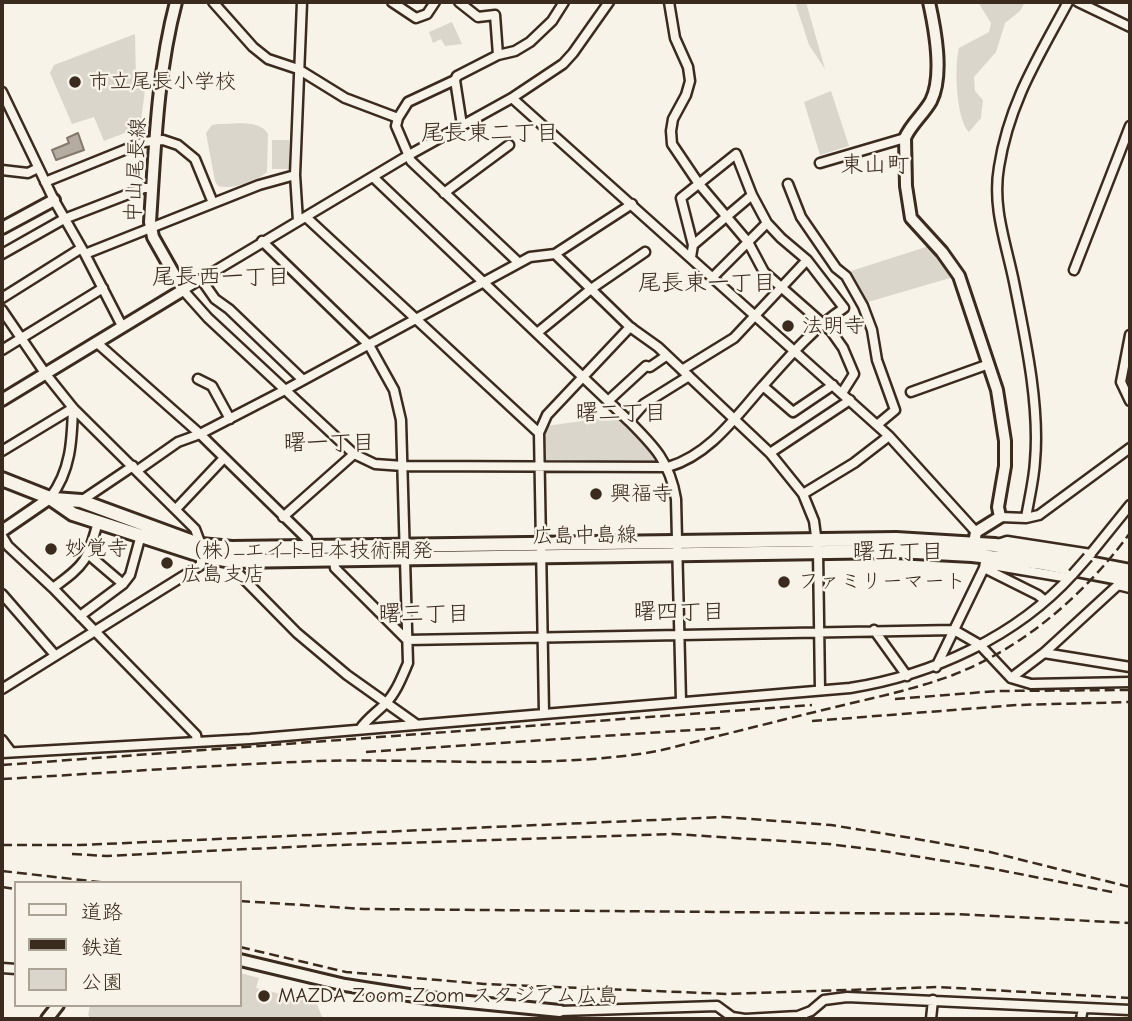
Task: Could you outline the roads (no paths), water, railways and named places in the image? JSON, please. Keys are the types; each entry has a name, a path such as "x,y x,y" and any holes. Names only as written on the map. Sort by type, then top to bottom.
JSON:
{"main road":[{"name":"広島中島線","path":"2,478 50,498 73,514 202,551 334,560 405,553"},
{"name":"広島中島線","path":"50,498 81,501 202,551"},
{"name":"広島中島線","path":"232,555 309,548 405,553 817,545 896,539 995,545 1130,571"},
{"name":"広島中島線","path":"974,543 986,563 1042,563 1130,580"}],"street":[{"name":"中山尾長線","path":"176,2 166,45 155,139 150,230 183,290"},
{"path":"213,2 253,47 268,59 298,69 345,98 398,118"},
{"path":"302,2 295,175 302,220 538,433"},
{"path":"392,2 416,18 427,15 435,2"},
{"path":"459,2 478,16 495,15 498,55"},
{"path":"462,125 457,76 530,42 552,22 564,2"},
{"path":"2,400 262,241 512,97 563,64 608,2"},
{"path":"669,2 675,38 688,67 690,81 673,119 672,144 699,184 748,242 764,272 831,331 843,348 854,374 842,393"},
{"path":"929,2 937,36 936,76 932,99 905,138 906,186 911,218 942,252 959,276 989,364 1003,415 1005,441 1005,467 998,507 1000,517"},
{"path":"1026,519 1036,459 1033,390 1014,280 1000,227 996,199 998,168 1014,104 1068,2"},
{"path":"1078,2 1130,27"},
{"path":"456,80 408,102 396,126 411,161 519,263"},
{"path":"3,97 122,327"},
{"path":"512,97 889,436 974,543 1000,517 1026,519 1039,515 1130,448"},
{"path":"1074,270 1130,126"},
{"path":"820,163 905,138"},
{"path":"45,182 155,139 178,145 195,159 213,203"},
{"path":"444,192 509,145"},
{"path":"183,290 208,318 354,454 375,464 668,467 693,456 735,419 822,323 844,308 807,260 767,223 752,195 736,153 681,198 693,245 691,257"},
{"path":"2,170 28,173 38,168"},
{"path":"2,298 83,252 150,230 259,185 295,175"},
{"path":"373,177 629,421 652,444 668,467 676,499 681,701"},
{"path":"788,184 801,217 836,268 846,276 863,306 872,330 877,360 895,410 877,425"},
{"path":"2,254 64,219 144,188 153,188"},
{"path":"693,245 752,195"},
{"path":"2,228 54,200"},
{"path":"81,501 178,442 230,419 519,263 542,254 555,254 632,204"},
{"path":"713,277 767,223"},
{"path":"262,241 369,345 394,390 401,421 408,663 400,683 387,703 368,718 360,729"},
{"path":"537,333 591,289 645,252"},
{"path":"555,254 630,327 686,373 735,419 769,453 803,494 814,521 817,545 820,690"},
{"path":"629,421 644,404 734,338 807,260"},
{"path":"201,279 215,299 229,309 303,380"},
{"path":"2,350 103,288"},
{"path":"2,310 45,373 73,408 195,529 202,551 201,565 2,689"},
{"path":"544,713 538,433 547,415 630,327"},
{"path":"1130,335 1121,383 1130,401"},
{"path":"96,342 200,434 308,540 309,548"},
{"path":"607,401 646,366 650,368 666,356"},
{"path":"911,392 989,364"},
{"path":"198,379 212,387 230,419"},
{"path":"763,386 793,412 833,385"},
{"path":"769,453 850,400"},
{"path":"2,451 73,408"},
{"path":"73,408 72,450 60,485 50,498 2,533 8,546 53,588 196,735 197,741"},
{"path":"803,494 855,463 889,436"},
{"path":"284,517 354,454"},
{"path":"176,509 224,458"},
{"path":"2,740 6,752 197,741 871,685 936,667 979,645 1044,600 1090,556 1130,505"},
{"path":"53,588 89,555 98,522"},
{"path":"80,616 123,584 130,575 141,535"},
{"path":"995,545 1007,541 1090,556"},
{"path":"89,555 123,584"},
{"path":"232,555 235,570 297,634 347,675 416,724"},
{"path":"334,560 335,568 408,640 954,630 979,645 1011,678 1031,684 1130,682"},
{"path":"986,563 1071,576"},
{"path":"986,563 1044,600"},
{"path":"936,667 986,563"},
{"path":"1011,678 1044,653 1118,585 1130,588"},
{"path":"2,594 55,655"},
{"path":"874,630 907,676"},
{"path":"1044,653 1130,667"},
{"path":"1029,694 1031,684"},
{"path":"242,960 345,985 534,1014 717,1006 732,1018 779,1018 798,1016 831,998 1130,1010"},
{"path":"931,1019 933,1000"},
{"path":"1082,1019 1083,1008"}],"railway":[{"path":"2,779 319,761 532,762 617,757 658,751 903,691 937,681 979,663 1005,650 1052,616 1093,577 1130,533"},
{"path":"895,699 997,691 1130,690"},
{"path":"812,721 1017,705 1130,702"},
{"path":"2,765 812,705"},
{"path":"366,752 722,728"},
{"path":"2,845 80,845 723,817 831,825 911,838 990,852 1130,887"},
{"path":"72,854 107,856 310,846 673,834 829,844 876,850 989,868 1117,893"},
{"path":"2,871 90,881"},
{"path":"2,887 14,889"},
{"path":"242,901 364,909 957,914 1130,923"},
{"path":"242,947 346,972 484,984 727,994 938,987 1130,998"}],"place":[{"name":"市立尾長小学校","path":"75,82"},
{"name":"法明寺","path":"788,326"},
{"name":"興福寺","path":"596,494"},
{"name":"妙覚寺","path":"51,549"},
{"name":"（株）エイト日本技術開発 広島支店","path":"167,563"},
{"name":"ファミリーマート","path":"784,582"},
{"name":"MAZDA Zoom-Zoom スタジアム広島","path":"264,996"}],"district":[{"name":"尾長東二丁目","path":"490,133"},
{"name":"東山町","path":"875,165"},
{"name":"尾長西一丁目","path":"221,277"},
{"name":"尾長東一丁目","path":"707,283"},
{"name":"曙二丁目","path":"621,413"},
{"name":"曙一丁目","path":"329,443"},
{"name":"曙五丁目","path":"898,552"},
{"name":"曙四丁目","path":"679,612"},
{"name":"曙三丁目","path":"424,614"}]}
